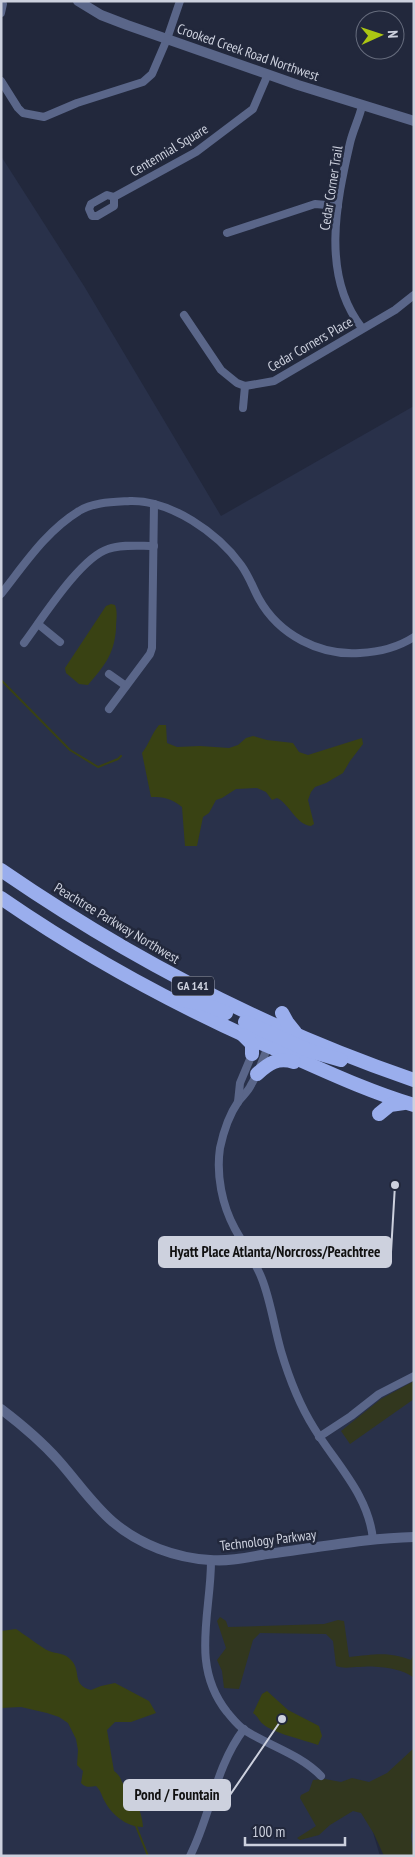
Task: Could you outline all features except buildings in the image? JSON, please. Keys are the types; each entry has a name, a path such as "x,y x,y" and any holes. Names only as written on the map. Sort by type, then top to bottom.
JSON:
{"highway":[{"name":"Peachtree Parkway Northwest","path":"1,870 58,908 149,962 225,1003 313,1067 410,1104"},
{"name":"GA 141","path":"1,898 87,953 172,998 195,1013 242,1035 252,1044 268,1033"},
{"path":"172,998 205,1004 268,1033 330,1058 368,1063"},
{"path":"268,1033 287,1022 297,1034 414,1080"},
{"path":"257,1074 271,1062 279,1060 313,1067"},
{"path":"367,1089 376,1100 379,1114 390,1105 401,1102 410,1104"}],"street":[{"name":"Crooked Creek Road Northwest","path":"78,1 101,15 167,39 362,106 414,121"},
{"path":"1,81 23,113 44,117 77,103 143,82 152,74 180,1"},
{"path":"1,2 3,4 1,13"},
{"name":"Centennial Square","path":"114,197 196,152 253,109 268,74"},
{"name":"Cedar Corner Trail","path":"362,106 351,141 338,206 335,256 344,298 353,316 362,328"},
{"path":"227,233 315,204 338,206"},
{"name":"Cedar Corners Place","path":"246,386 274,381 395,310 414,295"},
{"path":"184,315 222,370 237,383 246,386 243,408"},
{"path":"1,594 35,551 58,526 80,510 96,504 137,501 154,504 180,513 199,525 241,565 265,607 285,630 304,642 333,653 351,654 384,650 412,641"},
{"path":"109,708 150,654 152,648 154,504"},
{"path":"24,643 66,586 88,562 107,549 129,546 154,546"},
{"path":"38,624 60,642"},
{"path":"109,674 126,686"},
{"path":"238,1102 246,1094 257,1074 268,1033"},
{"path":"268,1033 240,1083 238,1102 225,1131 220,1152 219,1173 224,1205 234,1229 261,1278 273,1314 281,1351 294,1389 319,1437 360,1496 369,1519 373,1540"},
{"path":"319,1437 351,1416 379,1394 414,1376"},
{"name":"Technology Parkway","path":"1,1409 37,1438 99,1508 128,1533 168,1552 211,1561 373,1540 414,1537"},
{"path":"211,1561 205,1652 207,1672 216,1695 236,1722 244,1729 300,1760 313,1768 321,1776"},
{"path":"190,1856 198,1840 219,1775 234,1742 244,1729"}],"shaded area":[{"path":"1,156 84,286 221,516 414,406 414,1856 363,1799 380,1856 1,1856"},
{"path":"115,605 117,617 113,646 103,666 88,685 79,684 66,673 65,668 106,606"},
{"path":"159,725 166,725 167,743 177,747 229,748 253,736 267,740 293,743 299,752 308,755 362,738 363,744 343,773 315,787 311,792 308,800 314,824 311,826 301,822 282,801 277,798 272,800 266,792 257,788 236,789 216,800 209,813 203,817 197,846 185,846 182,807 167,799 151,797 142,753"},
{"path":"414,1381 414,1399 350,1444 341,1431 381,1399"},
{"path":"220,1617 226,1621 228,1627 324,1624 338,1620 344,1621 349,1657 394,1655 411,1660 414,1653 414,1678 403,1672 388,1668 373,1666 345,1668 336,1666 333,1641 326,1634 260,1633 253,1640 239,1689 224,1688 222,1671 217,1660 226,1648 217,1621"},
{"path":"16,1629 46,1649 69,1658 74,1664 81,1685 85,1688 91,1690 115,1683 149,1701 156,1713 131,1722 115,1722 107,1730 114,1771 120,1777 137,1806 141,1814 143,1827 131,1825 120,1819 107,1805 96,1786 90,1787 81,1783 83,1771 77,1765 78,1750 76,1739 68,1723 59,1717 21,1707 1,1708 1,1631"},
{"path":"267,1691 288,1710 319,1726 322,1736 318,1745 281,1733 262,1723 253,1713 262,1694"},
{"path":"414,1748 414,1815 411,1836 414,1856 384,1856 374,1834 361,1813 353,1811 330,1825 319,1835 300,1840 297,1838 316,1826 300,1798 301,1795 309,1791 313,1780 325,1779 341,1782 352,1778 369,1782 387,1773"}],"waterway":[{"path":"1,680 70,750 98,767 121,756"},
{"path":"136,1826 148,1856"}],"place":[{"name":"Hyatt Place Atlanta/Norcross/Peachtree","path":"395,1185"},
{"name":"Pond / Fountain","path":"282,1719"}]}
